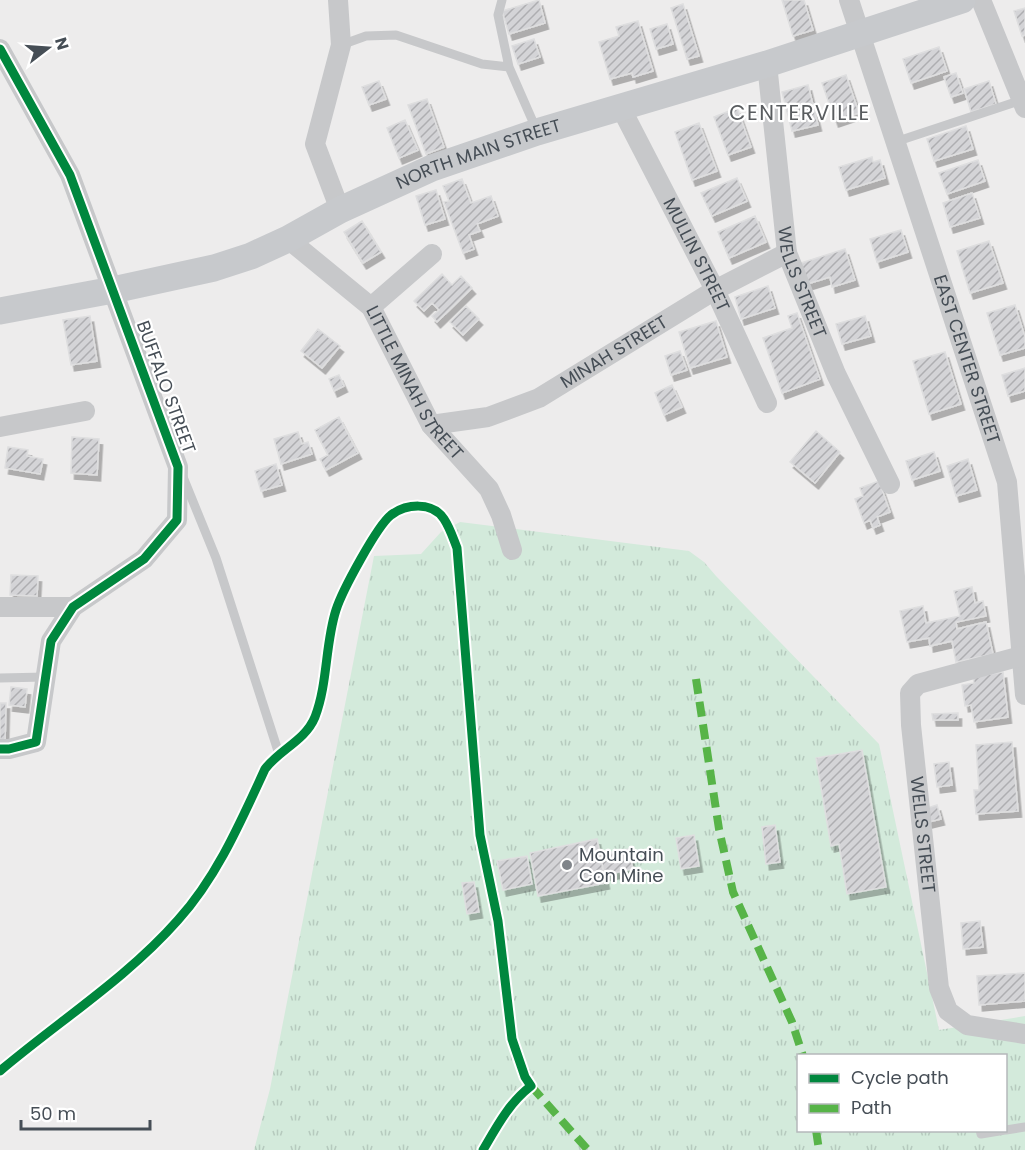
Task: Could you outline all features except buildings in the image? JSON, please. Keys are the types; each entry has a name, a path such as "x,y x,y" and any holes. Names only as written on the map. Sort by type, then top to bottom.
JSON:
{"main road":[{"name":"NORTH MAIN STREET","path":"0,310 113,290 214,268 251,256 288,239 340,210 432,168 537,132 767,64 962,0"}],"street":[{"path":"338,0 341,45 315,144 340,210"},
{"name":"EAST CENTER STREET","path":"849,0 1007,482 1025,688"},
{"path":"981,0 1023,104"},
{"name":"BUFFALO STREET","path":"0,49 70,175 178,467 177,520 144,559 73,607 51,641 36,742 0,749"},
{"name":"WELLS STREET","path":"767,64 787,253 836,374 890,484"},
{"name":"MULLIN STREET","path":"621,108 715,290 767,403"},
{"name":"LITTLE MINAH STREET","path":"288,239 371,307 431,425 489,489 501,515 512,550"},
{"name":"MINAH STREET","path":"431,425 488,417 539,398 715,290 787,253"},
{"path":"371,307 432,254"},
{"path":"0,427 85,411"},
{"path":"0,607 73,607"},
{"name":"WELLS STREET","path":"1021,656 918,684 910,693 911,725 939,988 948,1011 967,1025 1025,1034"}],"lane":[{"path":"502,0 498,15 509,67 537,132"},
{"path":"341,45 366,36 396,35 482,64 509,67"},
{"path":"895,142 1023,104"},
{"path":"178,467 216,558 279,754"},
{"path":"0,678 45,677"},
{"path":"1007,1130 1025,1127"}],"green space":[{"path":"460,522 689,551 704,562 879,744 939,1030 1025,1016 1025,1150 254,1150 270,1089 374,556 421,554 441,532"}],"marked path":[{"path":"696,679 719,829 733,892 792,1022 802,1054"},
{"path":"531,1086 588,1150"},
{"path":"816,1132 819,1150"}],"cycle path":[{"path":"0,49 70,175 178,467 177,520 144,559 73,607 51,641 36,742 0,749"},
{"path":"0,1071 137,961 178,920 205,886 227,848 265,769 299,739 315,717 322,691 332,623 352,574 369,545 391,515 404,508 426,507 433,509 444,519 457,548 480,835 498,921 512,1039 525,1077 531,1086 510,1107 483,1150"}],"place":[{"name":"Mountain Con Mine","path":"567,865"}],"district":[{"name":"CENTERVILLE","path":"800,113"}]}
